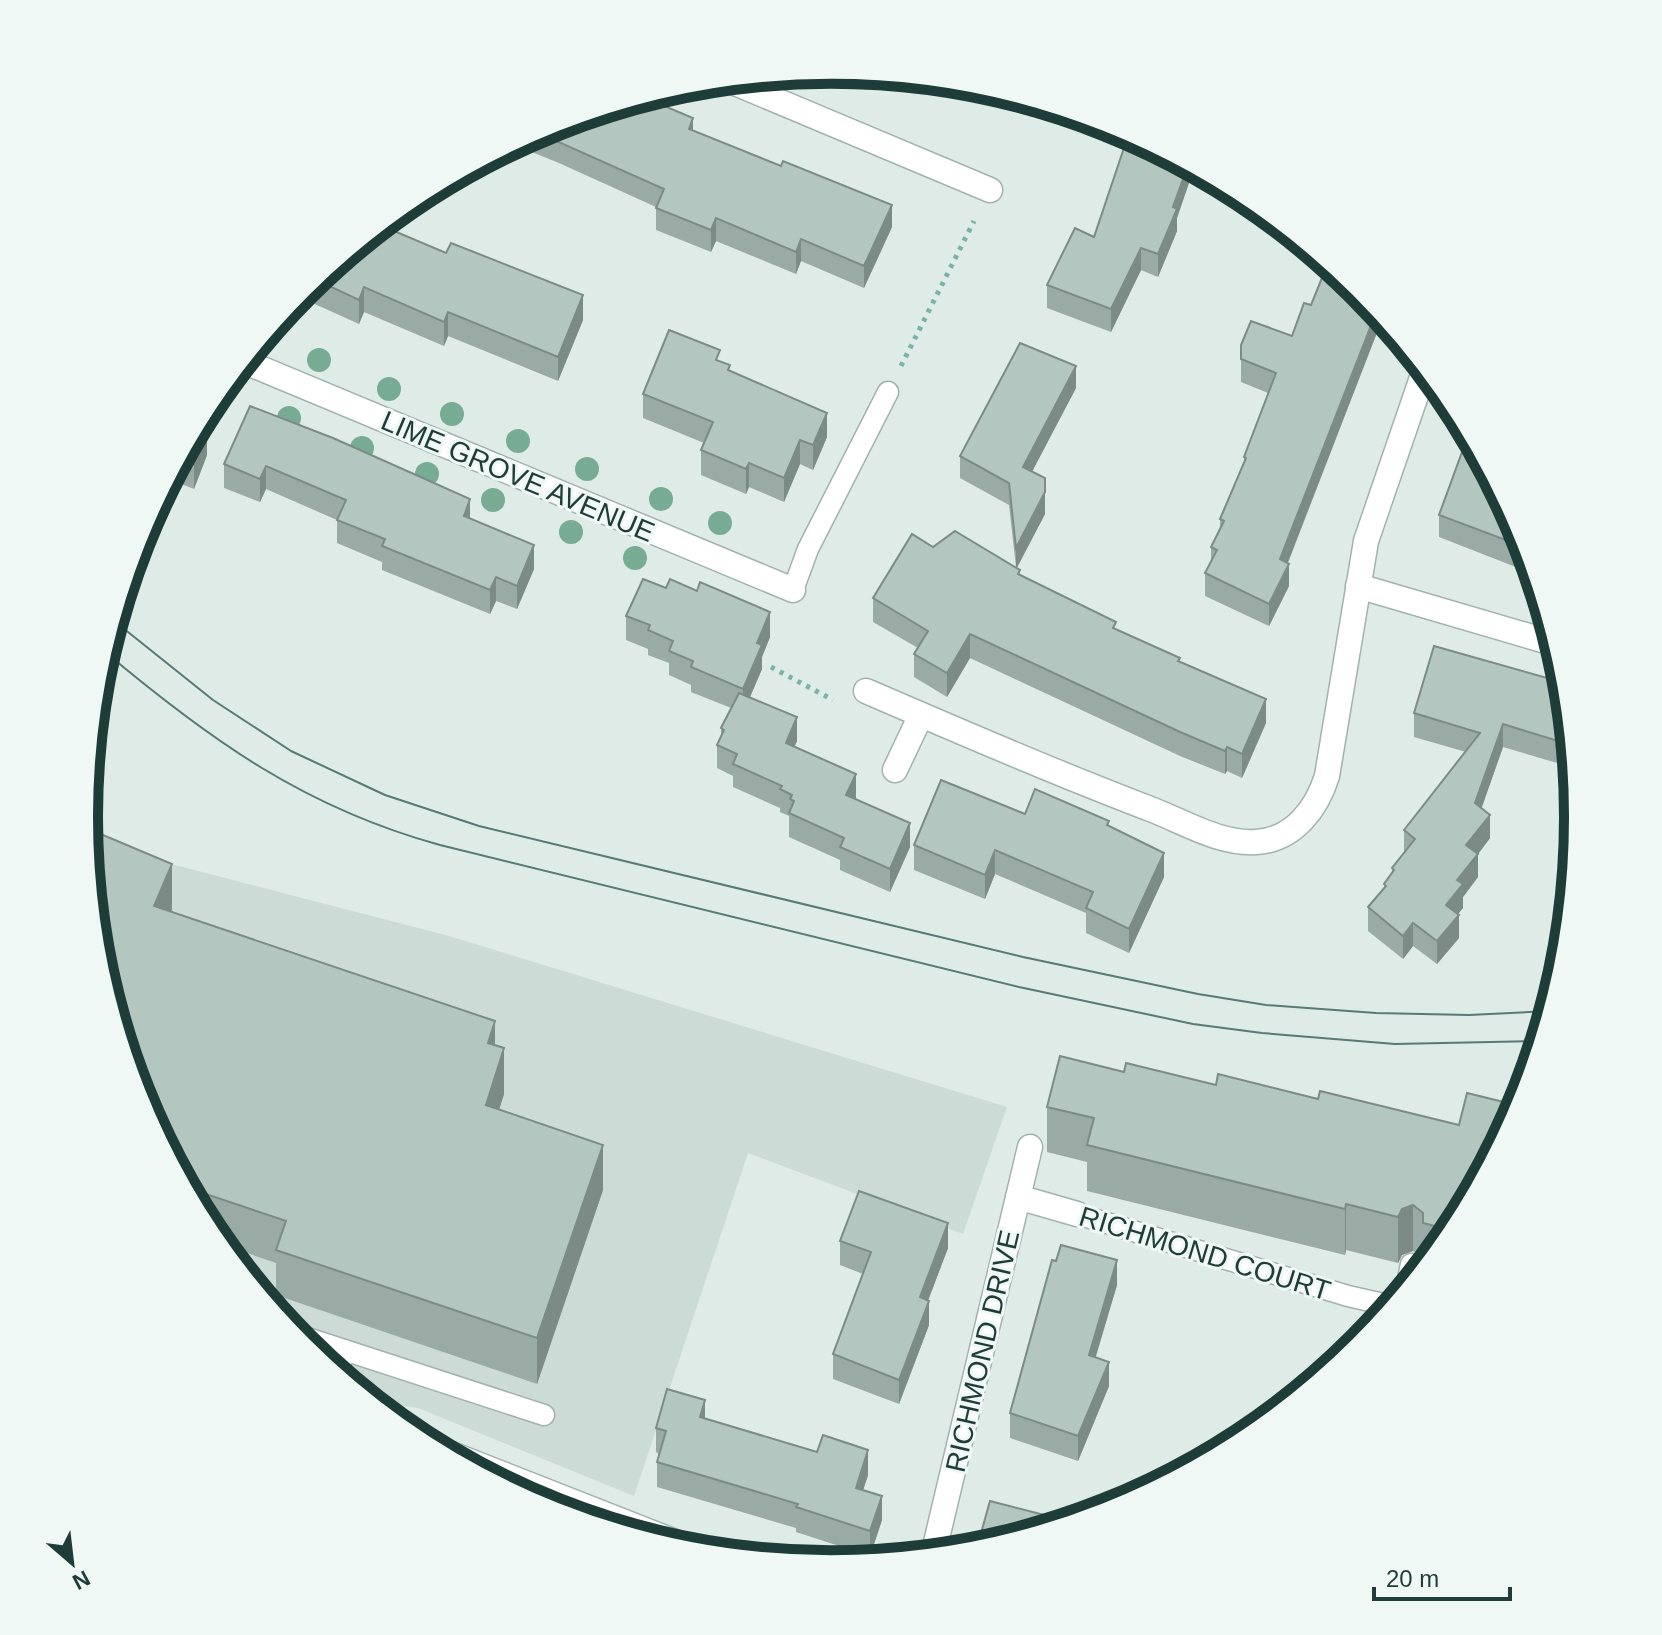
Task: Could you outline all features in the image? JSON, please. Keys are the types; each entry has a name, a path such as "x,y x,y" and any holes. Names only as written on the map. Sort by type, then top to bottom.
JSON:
{"street":[{"path":"749,89 990,190"},
{"name":"LIME GROVE AVENUE","path":"254,365 793,590"},
{"path":"866,691 1047,769 1225,839 1257,842 1269,840 1291,829 1314,809 1323,791 1333,751 1370,523 1421,381"},
{"path":"1358,586 1543,640"},
{"path":"895,770 921,715"},
{"name":"RICHMOND DRIVE","path":"936,1544 1030,1147"},
{"name":"RICHMOND COURT","path":"1018,1197 1077,1214"},
{"path":"518,1480 613,1518"}],"lane":[{"path":"793,590 808,549 888,392"},
{"name":"RICHMOND COURT","path":"1077,1214 1380,1303"},
{"path":"318,1341 544,1415"},
{"path":"341,1363 344,1350"}],"path":[{"path":"888,392 990,190"},
{"path":"771,667 848,708 866,691"}],"shaded area":[{"path":"99,845 449,936 1007,1107 963,1234 748,1153 634,1496 418,1408 391,1404 312,1336 249,1264 196,1184 153,1098 122,1007 104,913"}],"building":[{"path":"661,104 693,118 689,129 781,166 783,161 892,205 864,266 801,239 796,252 716,218 711,230 656,208 664,189 552,139"},
{"path":"1125,146 1184,175 1173,207 1177,209 1158,254 1141,248 1111,309 1047,285 1075,228 1094,237"},
{"path":"392,230 446,253 451,243 583,295 558,357 448,312 444,322 364,287 359,300 327,285"},
{"path":"1324,274 1372,323 1280,559 1289,564 1269,604 1205,573 1217,550 1211,547 1224,521 1220,519 1246,458 1276,373 1241,359 1241,345 1251,321 1292,336 1304,303 1311,305"},
{"path":"669,330 720,350 716,360 730,365 728,370 827,413 813,445 800,440 784,478 749,463 746,469 701,450 713,422 643,394"},
{"path":"1020,343 1076,366 1023,467 1045,478 1045,492 1016,548 1009,483 960,456"},
{"path":"250,406 333,438 470,499 464,516 534,545 517,586 496,577 490,590 382,546 385,539 337,520 346,500 266,466 260,479 224,464"},
{"path":"204,438 194,464 190,463"},
{"path":"1464,447 1511,542 1439,515"},
{"path":"955,531 1020,570 1018,574 1116,622 1113,628 1180,658 1178,661 1266,699 1242,754 1227,747 1225,751 1180,732 970,634 947,673 914,654 928,631 873,598 912,534 933,547"},
{"path":"643,579 666,588 670,579 697,591 700,582 770,612 757,643 762,645 743,689 691,667 693,661 669,651 673,641 648,630 650,625 626,616"},
{"path":"1434,646 1551,679 1560,742 1503,724 1475,803 1490,815 1466,845 1478,854 1457,880 1463,884 1446,905 1459,915 1437,941 1413,923 1403,936 1368,907 1386,886 1384,884 1394,870 1392,868 1415,839 1404,830 1480,733 1414,713"},
{"path":"739,693 797,717 786,743 856,774 846,795 910,823 890,869 840,847 844,838 789,813 794,801 790,799 792,795 780,789 782,786 733,764 737,754 717,745 724,730 721,728"},
{"path":"941,780 1025,814 1035,789 1109,821 1107,825 1164,853 1129,929 1086,908 1093,892 995,850 985,875 914,845"},
{"path":"98,833 172,864 154,906 495,1021 488,1043 504,1048 486,1105 603,1145 537,1338 276,1250 286,1221 201,1192 173,1142 136,1053 122,1007 104,913"},
{"path":"1060,1056 1124,1072 1126,1063 1216,1085 1218,1074 1318,1099 1320,1091 1459,1125 1467,1093 1507,1103 1489,1142 1439,1227 1423,1223 1423,1213 1413,1205 1402,1209 1398,1217 1346,1204 1345,1209 1087,1145 1094,1118 1047,1107"},
{"path":"859,1191 948,1223 920,1297 929,1301 899,1380 833,1354 871,1252 840,1241"},
{"path":"1061,1245 1117,1260 1089,1355 1109,1362 1078,1436 1010,1413 1052,1260 1056,1261"},
{"path":"667,1389 705,1400 700,1417 817,1452 823,1435 868,1450 856,1488 882,1496 870,1531 796,1507 798,1504 657,1462 666,1431 656,1428"},
{"path":"990,1501 1051,1517 1021,1526 980,1536"}],"tram line":[{"path":"122,627 213,700 291,751 385,795 479,826 1023,957 1198,994 1266,1005 1376,1013 1469,1015 1539,1012"},
{"path":"115,660 182,714 261,768 345,812 440,845 1019,987 1193,1024 1395,1044 1530,1041"}]}
